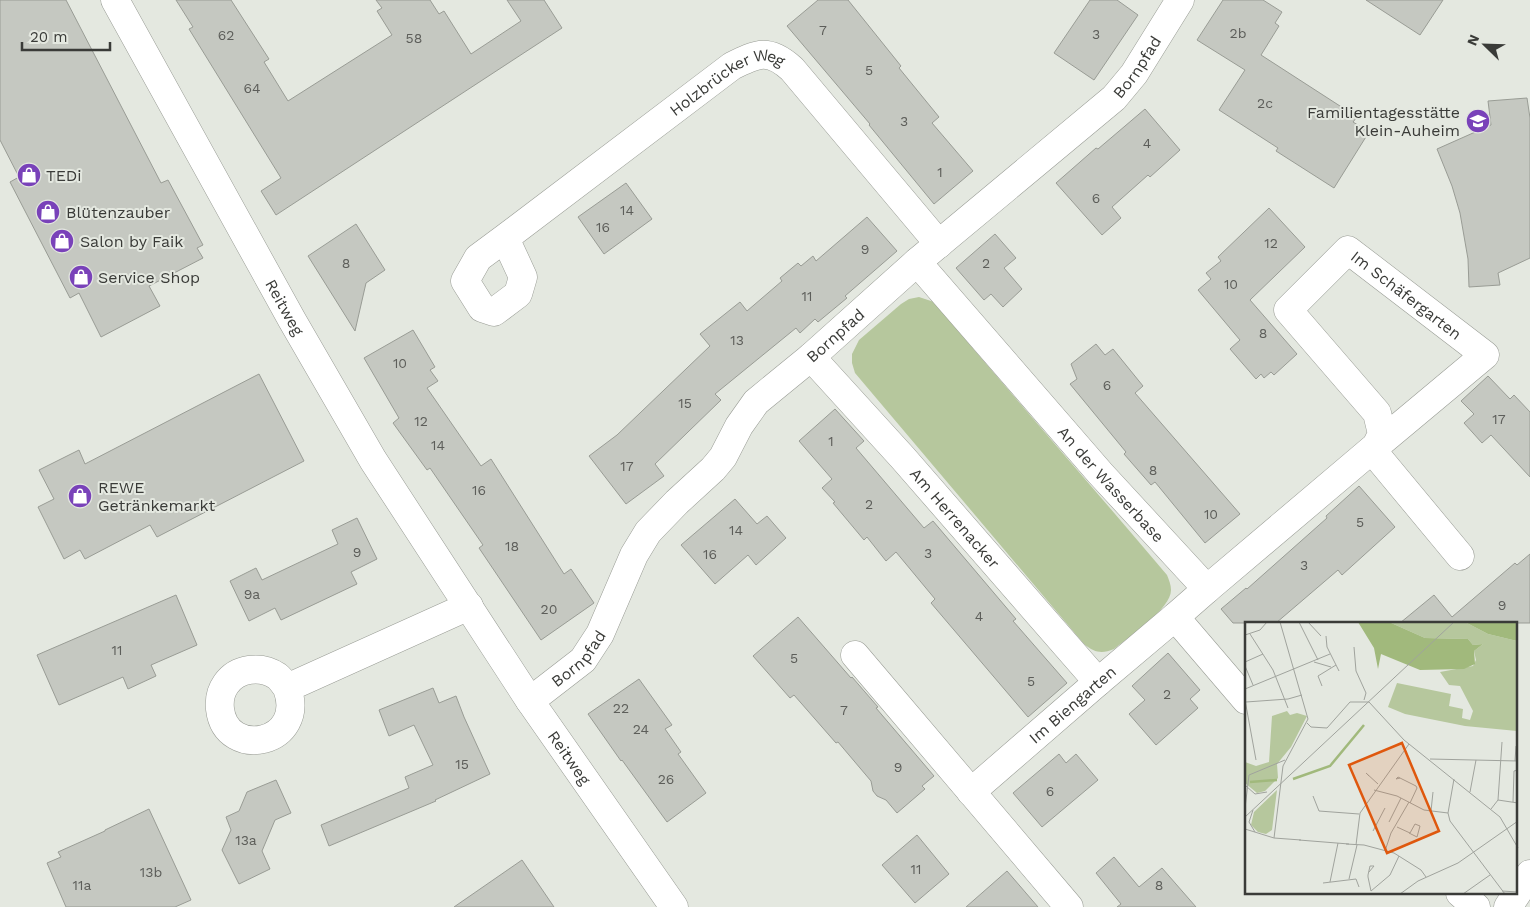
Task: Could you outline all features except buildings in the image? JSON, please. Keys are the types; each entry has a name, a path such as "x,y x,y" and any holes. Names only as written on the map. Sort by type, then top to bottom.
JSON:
{"street":[{"name":"Reitweg","path":"115,0 292,320 373,460 530,701 674,907"},
{"name":"Bornpfad","path":"530,701 583,660 600,634 634,554 648,532 723,457 738,426 756,402 811,357 917,262 1114,98 1134,74 1180,0"},
{"name":"Holzbrücker Weg","path":"504,238 732,66 760,54 774,56 792,69 939,244"},
{"name":"Im Schäfergarten","path":"1207,589 1485,355 1348,250 1288,310 1377,413 1382,434 1374,448"},
{"name":"An der Wasserbase","path":"917,262 1100,473 1207,589"},
{"name":"Am Herrenacker","path":"811,357 903,458 1098,682"},
{"path":"1374,448 1460,556"},
{"path":"1207,589 1175,617 1245,699"},
{"path":"287,688 469,606"},
{"name":"Im Biengarten","path":"971,792 1175,617"},
{"path":"855,654 1069,907"},
{"path":"1517,897 1530,874"},
{"path":"1461,894 1476,907"}],"green space":[{"path":"919,297 934,302 1167,575 1171,590 1164,606 1148,622 1114,649 1099,652 1084,644 855,373 852,354 859,340 901,304 909,299"}],"place":[{"name":"Familientagesstätte Klein-Auheim","path":"1478,121"},
{"name":"TEDi","path":"29,175"},
{"name":"Blütenzauber","path":"48,212"},
{"name":"Salon by Faik","path":"62,241"},
{"name":"Service Shop","path":"81,277"},
{"name":"REWE Getränkemarkt","path":"80,496"}]}
